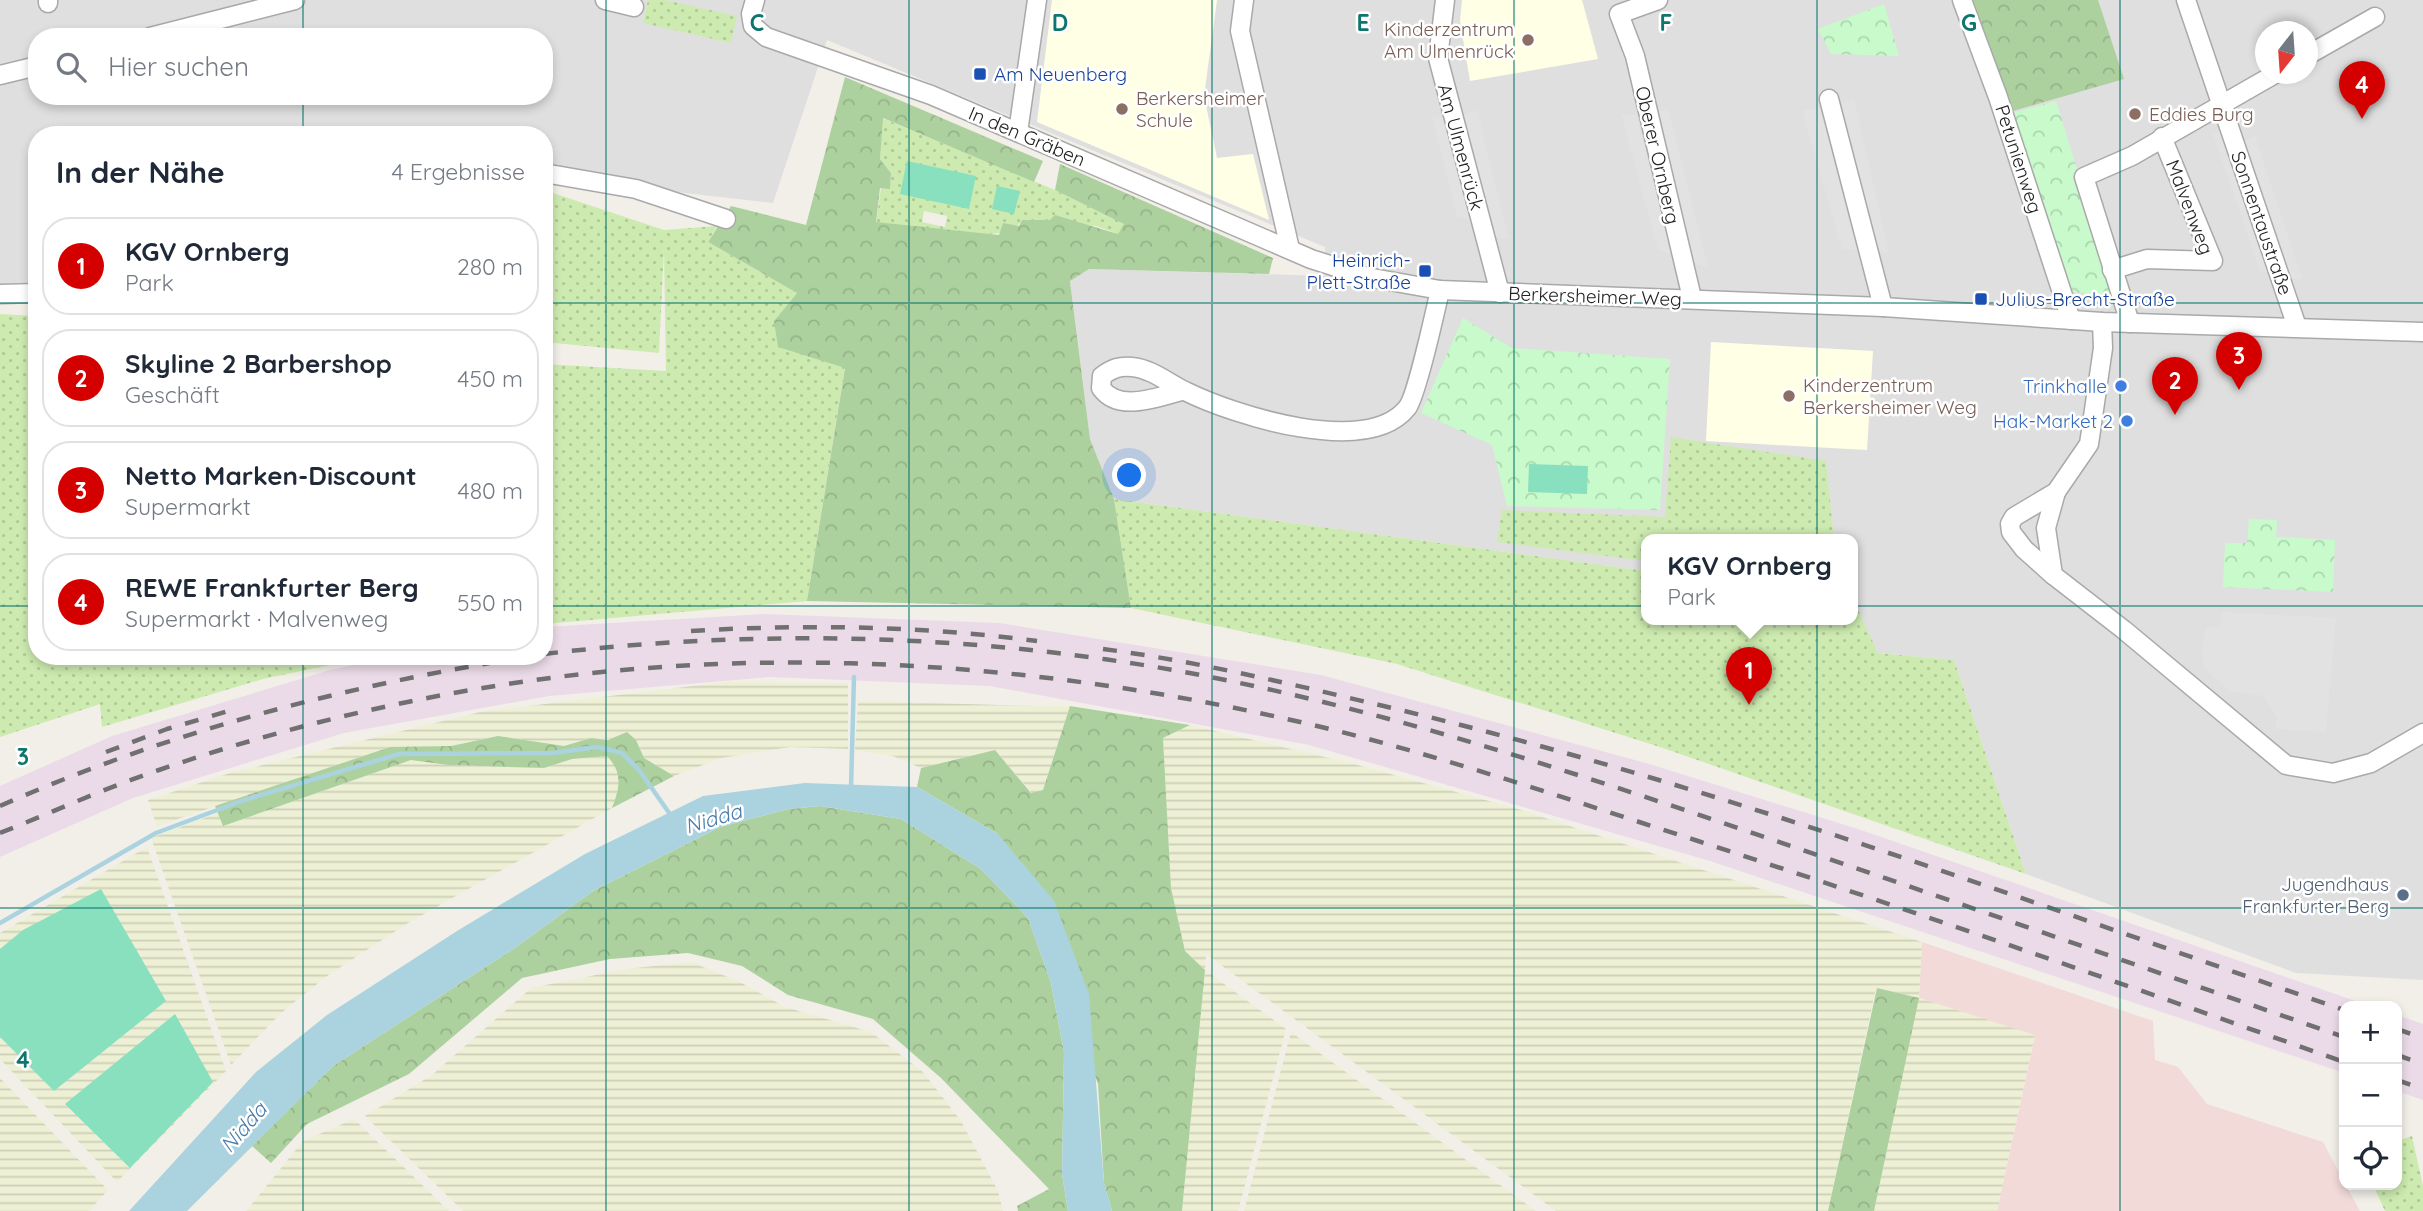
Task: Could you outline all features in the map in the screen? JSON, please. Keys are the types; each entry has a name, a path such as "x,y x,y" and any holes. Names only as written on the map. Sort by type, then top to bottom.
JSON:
{"street":[{"path":"185,28 295,0"},
{"path":"605,0 634,6"},
{"path":"1018,132 1037,0"},
{"path":"1244,0 1240,31 1290,249"},
{"name":"Am Ulmenrück","path":"1445,0 1438,58 1500,293"},
{"name":"Oberer Ornberg","path":"1658,0 1617,7 1635,57 1692,298"},
{"name":"Petunienweg","path":"1962,0 1998,97 2071,320"},
{"name":"Sonnentaustraße","path":"2186,0 2297,327"},
{"name":"In den Gräben","path":"753,7 753,26 766,37 881,75 1311,259"},
{"path":"2318,49 2375,18"},
{"path":"0,75 28,68"},
{"name":"Malvenweg","path":"2130,323 2084,177 2132,156 2257,84"},
{"path":"1829,99 1883,307"},
{"name":"Malvenweg","path":"2112,270 2147,259 2213,261 2162,137"},
{"path":"553,175 636,190 726,219"},
{"name":"Berkersheimer Weg","path":"1311,259 1367,277 1440,290 1883,307 2102,322 2423,332"},
{"path":"1182,391 1259,421 1357,432 1385,427 1409,407 1440,290"},
{"path":"0,294 28,293"},
{"path":"2053,575 2046,528 2056,492 2089,444 2103,348 2102,322"},
{"path":"2056,492 2014,517 2010,524 2011,532 2024,549 2286,765 2333,773 2371,763 2423,733"}],"shaded area":[{"path":"0,0 2423,0 2423,980 2296,973 2026,874 1954,660 1878,653 1858,611 1858,534 1641,534 1641,570 1114,499 1090,439 1070,280 1089,269 1325,276 1325,247 827,40 773,203 553,178 553,126 28,126 28,285 0,287"},
{"name":"Berkersheimer Schule","path":"1052,0 1217,0 1204,96 1217,158 1253,154 1269,220 1037,122"},
{"name":"Kinderzentrum Am Ulmenrück","path":"1462,0 1582,0 1598,59 1470,81 1460,21"},
{"path":"1854,100 1889,252 1842,249 1802,111"},
{"path":"1668,109 1708,268 1694,263 1657,112"},
{"path":"1477,110 1509,239 1492,236 1460,116"},
{"path":"1621,114 1636,115 1672,254 1658,250"},
{"path":"1432,116 1445,117 1474,220 1457,217"},
{"path":"2225,129 2272,272 2260,271 2213,134"},
{"path":"2255,136 2302,279 2289,279 2243,142"},
{"name":"Kinderzentrum Berkersheimer Weg","path":"1711,342 1873,351 1867,450 1706,441"},
{"path":"2222,612 2336,618 2326,732 2275,729 2277,717 2264,696 2229,691 2204,668 2202,648 2206,627 2221,627"},
{"path":"765,614 999,623 1321,675 1646,763 1858,829 2356,1001 2339,1001 2339,1071 1710,861 1309,745 990,686 769,677 549,696 344,733 133,798 0,857 0,786 112,736 354,665 553,665 553,626"},
{"path":"725,682 848,683 848,749 790,747 721,758 674,776 644,758 636,740 591,738 564,746 498,736 451,746 390,747 157,826 148,800 230,773 480,712"},
{"path":"858,701 1070,706 1043,790 1032,793 995,750 921,768 893,756 855,750"},
{"path":"1190,725 1354,764 1518,809 1922,942 1919,998 2035,1035 1997,1211 1874,1211 1918,998 1876,988 1828,1211 1556,1211 1206,954 1205,970 1185,951 1171,888 1163,738"},
{"path":"607,756 618,768 620,788 612,808 408,923 327,976 281,1013 231,1065 151,838 218,813 223,826 411,760 448,765 544,768 572,759"},
{"path":"147,847 226,1071 117,1182 0,1059 0,933"},
{"path":"1922,942 2153,1021 2155,1060 2178,1067 2207,1104 2323,1142 2339,1172 2339,1190 2349,1190 2360,1211 1997,1211 2035,1036 1919,998"},
{"path":"691,962 740,982 785,1007 871,1032 923,1072 961,1121 998,1191 1003,1211 463,1211 365,1116 432,1075 531,988 626,969"},
{"path":"1205,970 1286,1029 1238,1211 1182,1211"},
{"path":"2402,1017 2423,1024 2423,1100 2402,1093"},
{"path":"1291,1032 1536,1211 1244,1211"},
{"path":"0,1078 108,1190 89,1211 0,1211"},
{"path":"354,1119 449,1211 246,1211 303,1141"}],"green space":[{"path":"648,0 665,0 737,16 731,43 643,23"},
{"path":"1973,0 2098,0 2124,79 2013,111"},
{"path":"1884,4 1899,56 1831,54 1818,29"},
{"path":"845,77 1043,161 1034,182 883,118 880,159 891,173 890,189 880,188 876,222 999,235 1003,223 1019,226 1022,220 1050,220 1055,215 1118,234 1124,224 1055,190 1060,164 1273,258 1269,274 1089,269 1070,281 1090,439 1114,499 1131,608 807,601 845,368 778,347 774,321 797,293 708,242 731,206 806,225"},
{"path":"2056,101 2116,295 2073,292 2009,114"},
{"path":"882,118 1055,190 1125,224 1118,234 1096,226 1022,220 1013,229 977,234 931,231 876,222 881,188 890,188 891,173 880,159","holes":["924,211 947,216 945,227 922,222"]},
{"path":"907,161 976,176 969,209 900,194"},
{"path":"997,186 1020,191 1014,214 992,209"},
{"path":"553,193 664,230 717,226 708,242 797,293 774,321 845,367 807,601 553,623 553,365 666,371 664,249 659,353 553,343"},
{"path":"0,314 28,316 28,665 330,665 263,679 102,727 100,704 0,737"},
{"path":"1463,318 1512,348 1670,359 1660,510 1507,506 1492,445 1421,413"},
{"path":"1671,437 1826,461 1833,534 1641,534 1641,560 1497,542 1502,510 1665,517"},
{"path":"1529,464 1588,466 1587,494 1528,492"},
{"path":"1114,499 1641,570 1641,625 1858,625 1858,610 1878,653 1954,660 2026,874 1660,747 1397,664 1131,608"},
{"path":"2249,519 2277,520 2276,537 2335,540 2333,592 2223,587 2225,543 2247,543"},
{"path":"1070,706 1190,725 1163,738 1171,888 1185,951 1205,970 1182,1211 1112,1211 1104,1183 1098,1084 998,834 917,787 921,768 995,750 1031,793 1043,790"},
{"path":"627,732 636,740 644,758 674,776 612,808 617,793 618,774 607,756 572,759 544,768 448,765 411,760 223,826 215,806 390,747 451,746 498,736 564,746 591,738 608,740"},
{"path":"820,806 901,819 981,869 1028,918 1051,983 1064,1052 1062,1174 1068,1211 1018,1211 1017,1206 1049,1189 941,1078 873,1019 788,995 742,966 688,953 610,959 522,978 409,1074 307,1124 271,1163 252,1146 333,1066 516,947 593,891 720,827 789,809"},
{"path":"101,889 166,1001 54,1091 0,1037 0,949 23,930"},
{"path":"1877,988 1919,998 1874,1211 1828,1211"},
{"path":"175,1014 213,1082 130,1168 65,1104"},
{"path":"2412,1136 2423,1186 2423,1211 2385,1211 2375,1190 2402,1190 2402,1139"}],"water":[{"name":"Nidda","path":"805,783 917,787 998,834 1054,901 1089,994 1104,1183 1112,1211 1068,1211 1062,1174 1064,1052 1051,983 1028,918 981,869 901,819 820,806 789,809 720,827 593,891 516,947 333,1066 187,1211 129,1211 256,1072 327,1015 457,931 585,854 703,796"}],"waterway":[{"path":"851,788 854,677"},
{"name":"Nidda","path":"0,923 156,833 244,800 399,754 553,753 597,747 622,753 639,770 672,817"}],"railway":[{"path":"691,631 778,628 908,629 1037,641"},
{"path":"553,653 625,646 789,638 952,643 1114,661 1272,690 1424,729 1574,774 1865,871 2339,1035"},
{"path":"1103,649 1214,668 1323,692 1517,740 1636,773 1873,848 2339,1008"},
{"path":"0,833 119,784 214,752 382,707 496,686 611,671 787,663 876,664 1052,678 1226,706 1410,750 1860,894 2339,1060"},
{"path":"0,806 64,779 195,733 328,696 480,665"},
{"path":"106,752 167,729 232,710"},
{"path":"2402,1031 2423,1038"},
{"path":"2402,1057 2423,1064"},
{"path":"2402,1082 2423,1089"}],"place":[{"name":"Kinderzentrum Am Ulmenrück","path":"1528,40"},
{"name":"Am Neuenberg","path":"980,74"},
{"name":"Berkersheimer Schule","path":"1122,109"},
{"name":"Eddies Burg","path":"2135,114"},
{"name":"REWE Frankfurter Berg","path":"2362,119"},
{"name":"Heinrich- Plett-Straße","path":"1425,271"},
{"name":"Julius-Brecht-Straße","path":"1981,299"},
{"name":"Trinkhalle","path":"2121,386"},
{"name":"Netto Marken-Discount","path":"2239,390"},
{"name":"Kinderzentrum Berkersheimer Weg","path":"1789,396"},
{"name":"Skyline 2 Barbershop","path":"2175,415"},
{"name":"Hak-Market 2","path":"2127,421"},
{"name":"KGV Ornberg","path":"1749,705"},
{"name":"Jugendhaus Frankfurter Berg","path":"2403,895"}]}
